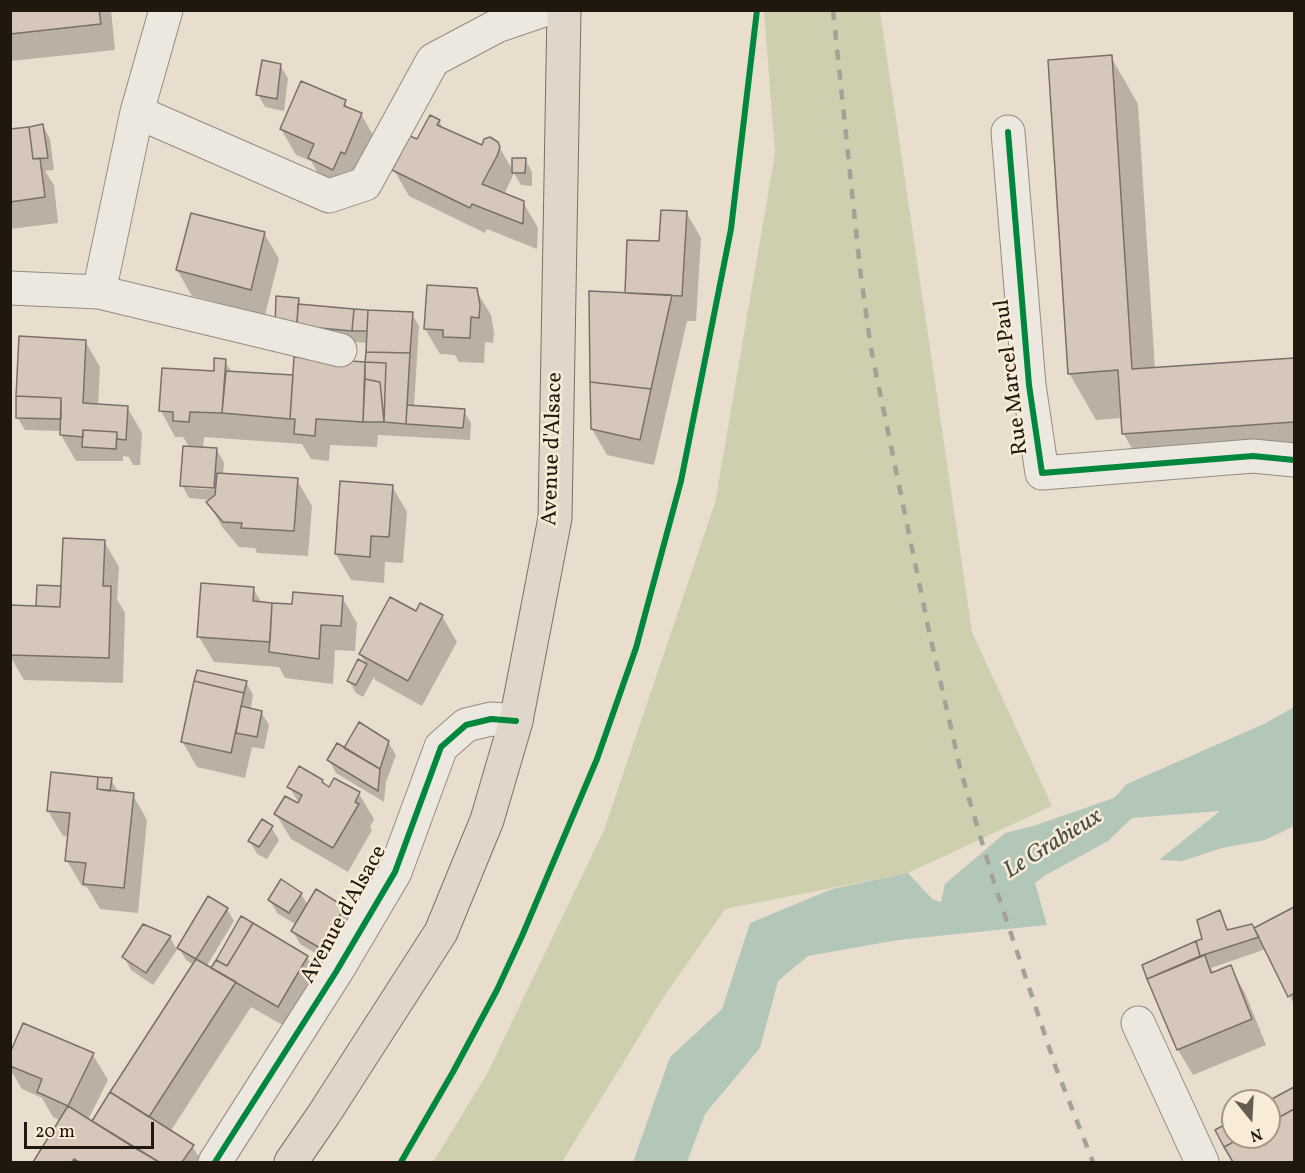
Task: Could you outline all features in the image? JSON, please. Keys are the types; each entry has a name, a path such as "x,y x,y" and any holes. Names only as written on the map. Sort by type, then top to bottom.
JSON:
{"main road":[{"name":"Avenue d'Alsace","path":"516,721 555,518 564,10"},
{"path":"291,1162 441,932 487,820 516,721"}],"street":[{"path":"99,292 137,112 166,10"},
{"path":"137,112 329,196 365,184 433,60 497,26 544,10"},
{"name":"Rue Marcel Paul","path":"1008,132 1029,385 1042,473 1253,456 1294,460"},
{"path":"10,288 99,292 340,350"},
{"name":"Avenue d'Alsace","path":"215,1162 336,972 394,872 441,747 466,725 490,719 516,721"},
{"path":"1138,1023 1202,1162"}],"shaded area":[{"path":"764,11 880,11 972,632 1052,806 908,873 725,909 663,998 562,1162 433,1162 487,1074 604,830 715,503 775,153"}],"water":[{"name":"Le Grabieux","path":"1294,707 1294,826 1265,840 1222,848 1182,861 1159,860 1220,811 1132,818 1108,841 1035,883 1047,925 898,940 808,956 778,981 760,1048 705,1114 687,1162 633,1162 670,1057 722,1009 750,923 832,889 908,873 932,899 941,902 945,884 1005,833 1033,826 1114,798 1127,784 1266,723"}],"building":[{"path":"10,10 99,10 101,24 10,34"},
{"path":"1112,55 1132,369 1294,358 1294,422 1122,434 1118,370 1068,374 1048,60"},
{"path":"262,60 281,64 277,99 256,95"},
{"path":"301,81 346,100 344,106 362,113 345,154 341,152 333,170 308,158 314,144 280,129"},
{"path":"430,115 440,120 437,125 482,145 484,139 490,137 498,142 500,147 497,156 482,184 524,201 523,224 472,204 470,208 392,170 410,136 417,139"},
{"path":"43,124 48,158 33,159 29,127"},
{"path":"29,127 33,159 40,158 45,197 10,202 10,129"},
{"path":"512,158 526,158 525,173 512,173"},
{"path":"661,210 687,211 682,296 625,293 627,240 659,241"},
{"path":"191,213 265,232 251,290 176,270"},
{"path":"427,285 477,288 480,305 479,318 471,317 470,338 443,337 443,330 424,329"},
{"path":"589,291 672,295 651,389 590,382"},
{"path":"276,296 299,298 296,332 275,327"},
{"path":"298,304 354,309 352,331 297,326"},
{"path":"354,309 368,310 367,331 352,331"},
{"path":"368,310 413,312 410,353 366,352"},
{"path":"19,336 86,340 83,403 128,406 126,440 117,439 117,432 83,430 83,437 60,435 61,398 16,396"},
{"path":"366,352 410,353 406,424 384,422 386,363 365,362"},
{"path":"294,357 365,362 363,422 316,419 315,436 294,434 295,419 290,419"},
{"path":"214,358 226,359 222,413 190,412 189,422 173,421 173,412 159,411 162,368 214,371"},
{"path":"365,362 386,363 384,422 380,382 365,379"},
{"path":"226,371 293,375 290,419 222,413"},
{"path":"365,379 380,382 384,422 363,422"},
{"path":"590,382 651,389 640,440 591,429"},
{"path":"16,396 61,398 61,419 16,418"},
{"path":"407,405 465,409 463,428 406,424"},
{"path":"83,430 117,432 116,449 82,447"},
{"path":"183,446 217,448 214,488 180,486"},
{"path":"217,473 298,478 294,531 241,528 242,523 223,522 206,502 215,495"},
{"path":"340,481 393,485 389,537 371,536 370,557 335,554"},
{"path":"63,538 105,540 103,586 111,586 109,658 10,655 10,605 60,607"},
{"path":"201,583 254,587 253,601 272,603 270,642 197,637"},
{"path":"37,585 61,586 60,607 36,606"},
{"path":"293,592 343,596 341,626 321,625 319,659 269,652 272,603 292,604"},
{"path":"390,597 416,611 420,603 443,615 408,681 359,654"},
{"path":"358,659 367,664 356,685 347,681"},
{"path":"197,670 247,681 244,693 194,681"},
{"path":"194,681 244,693 231,753 181,742"},
{"path":"241,706 262,711 257,737 236,733"},
{"path":"359,722 389,741 380,769 344,748"},
{"path":"337,743 380,769 378,791 327,760"},
{"path":"299,766 323,780 322,782 329,787 334,778 360,792 355,802 359,804 333,848 274,814 285,796 298,803 302,795 287,787"},
{"path":"51,772 98,777 97,789 134,793 124,888 83,884 86,863 65,861 70,813 47,811"},
{"path":"98,777 112,778 110,791 97,789"},
{"path":"262,819 273,826 259,847 248,841"},
{"path":"281,879 302,893 289,913 268,900"},
{"path":"316,889 345,907 320,948 291,931"},
{"path":"208,896 228,908 196,959 177,948"},
{"path":"1294,907 1294,993 1288,997 1254,928"},
{"path":"1220,910 1227,930 1252,924 1259,937 1200,956 1196,941 1202,939 1197,920"},
{"path":"241,916 253,923 227,966 216,960"},
{"path":"253,923 308,956 278,1007 211,968 216,960 227,966"},
{"path":"143,924 171,936 146,973 122,957"},
{"path":"1196,941 1200,956 1147,979 1142,965"},
{"path":"1205,955 1211,973 1231,965 1252,1019 1177,1050 1147,979"},
{"path":"196,959 236,982 149,1117 110,1092"},
{"path":"23,1023 94,1053 68,1106 37,1092 42,1079 10,1066 10,1053"},
{"path":"1294,1087 1294,1109 1281,1116 1281,1094"},
{"path":"110,1092 194,1145 182,1162 159,1162 92,1121"},
{"path":"68,1106 159,1162 79,1162 74,1159 72,1162 33,1162"},
{"path":"1294,1109 1294,1162 1233,1162 1225,1149 1281,1149 1281,1116"},
{"path":"1221,1127 1221,1141 1215,1130"}],"railway":[{"path":"401,1162 497,990 522,936 597,759 636,648 681,481 731,229 757,10"},
{"path":"833,10 860,269 871,349 929,631 961,772 996,889 1056,1068 1093,1162"}],"cycle path":[{"path":"401,1162 497,990 522,936 597,759 636,648 681,481 731,229 757,10"},
{"path":"1008,132 1029,385 1042,473 1253,456 1294,460"},
{"path":"215,1162 336,972 395,872 441,747 466,725 491,719 516,721"}]}
